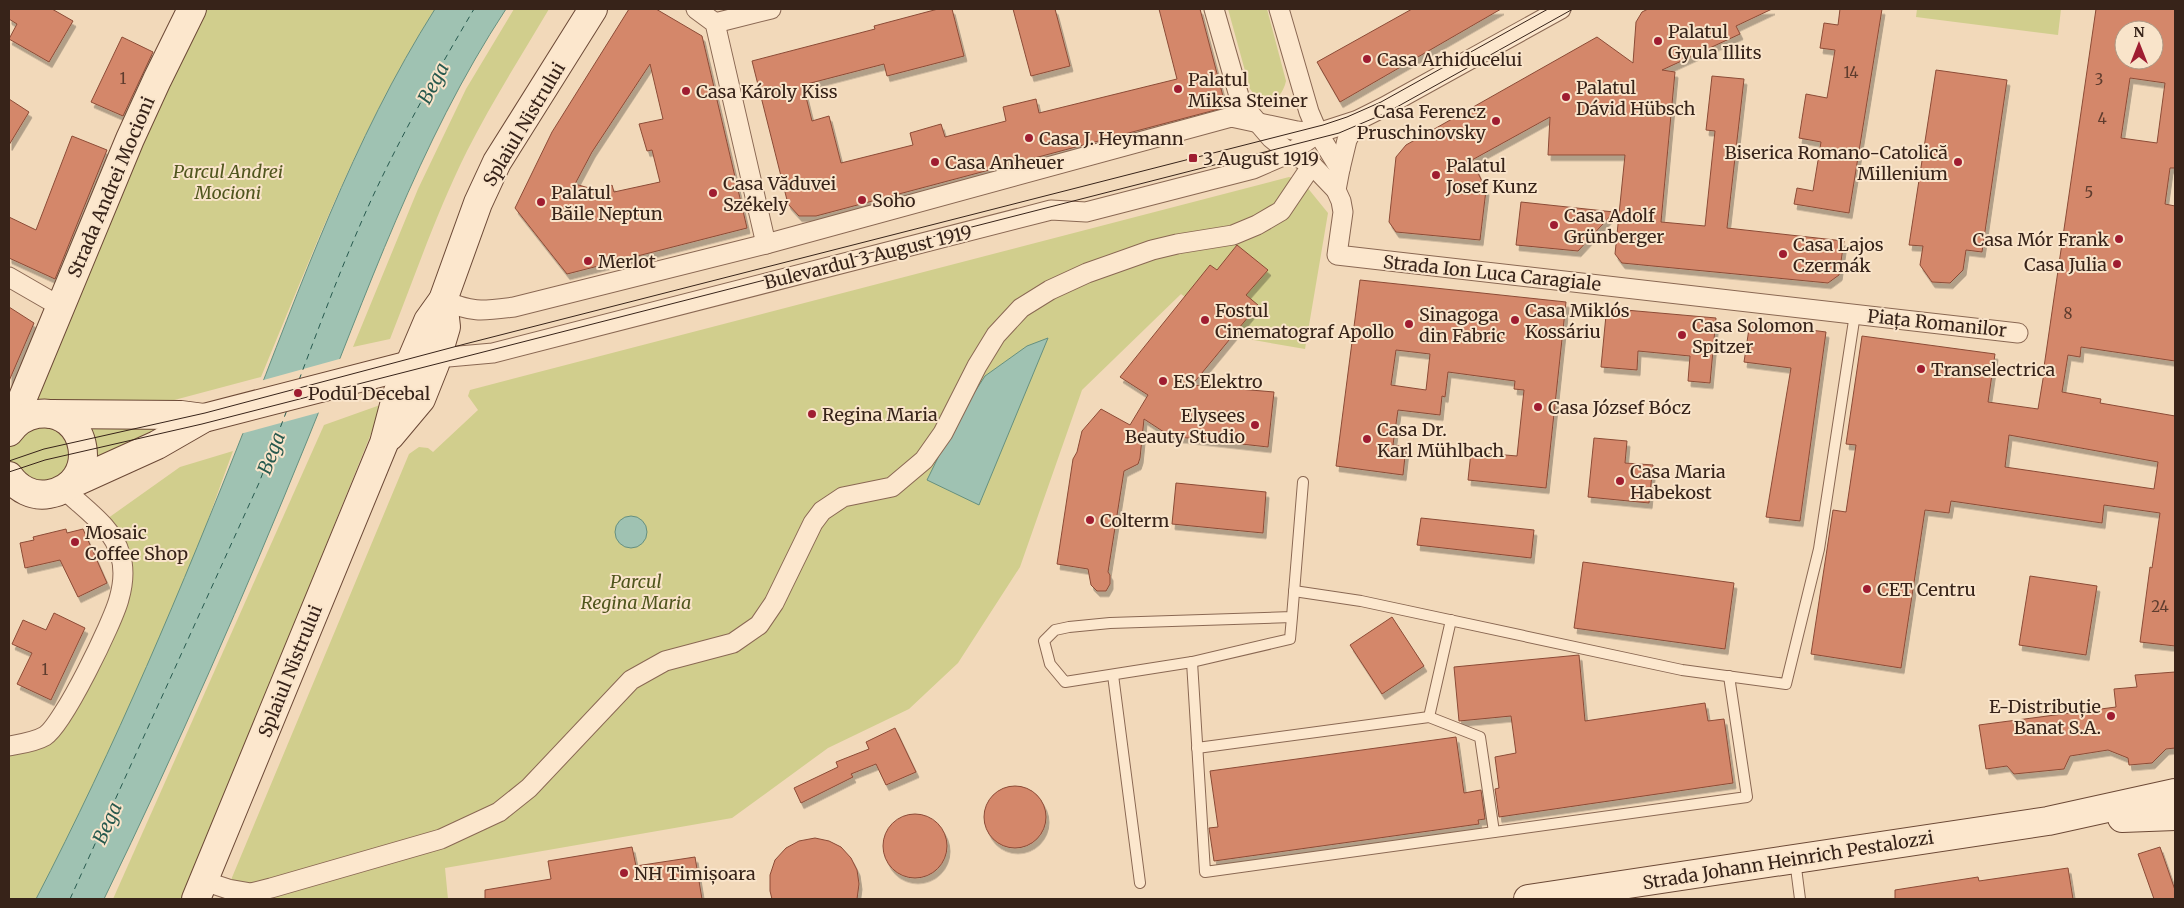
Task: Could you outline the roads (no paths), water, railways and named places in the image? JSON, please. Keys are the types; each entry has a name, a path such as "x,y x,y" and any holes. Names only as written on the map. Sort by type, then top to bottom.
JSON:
{"street":[{"name":"Strada Andrei Mocioni","path":"9,431 34,367 134,131 192,9"},
{"name":"Splaiul Nistrului","path":"200,890 384,443 397,394 428,321 443,300 478,203 497,162 593,9"},
{"path":"696,9 715,23 766,244"},
{"path":"715,23 771,9"},
{"path":"1214,9 1241,103 1271,138 1290,153 1312,165 1336,190"},
{"path":"1279,9 1302,92 1318,133 1340,169"},
{"name":"Bulevardul 3 August 1919","path":"411,364 437,358 493,353 1051,210 1086,212 1253,169 1290,153 1318,133 1358,120 1384,108 1561,9"},
{"name":"Bulevardul 3 August 1919","path":"443,300 464,309 479,312 514,307 766,244 1231,117 1297,131 1318,133"},
{"path":"1336,190 1347,140 1358,120"},
{"path":"200,890 228,889 251,893 271,888 442,839 499,812 528,788 632,680 665,661 733,644 759,625 774,603 813,523 822,511 843,497 892,487 924,460 943,432 977,366 996,335 1021,308 1050,290 1088,273 1152,250 1233,235 1257,225 1281,211 1312,165"},
{"name":"Strada Ion Luca Caragiale","path":"1336,190 1342,201 1343,212 1337,255 1855,314"},
{"path":"9,277 61,307"},
{"name":"Splaiul Nistrului","path":"384,443 420,399 437,358 446,327 443,300"},
{"name":"Piața Romanilor","path":"1855,314 2018,332"},
{"path":"9,502 60,489 157,445 204,418 411,364"},
{"name":"Strada Andrei Mocioni","path":"34,367 32,385 42,413"},
{"path":"9,431 19,421 42,413 181,415 204,418"},
{"path":"9,476 25,491 60,489 82,465 83,444 72,425 60,417 42,413"},
{"path":"9,746 46,736 55,726 76,694 115,611 121,593 122,560 115,541 60,489"},
{"name":"Strada Johann Heinrich Pestalozzi","path":"1528,899 2048,822 2175,793"},
{"name":"Strada Johann Heinrich Pestalozzi","path":"2048,822 2175,816"}],"lane":[{"path":"1294,591 1361,601 1682,670 1786,684 1819,549 1855,314"},
{"path":"1292,617 1110,623 1056,630 1044,641 1050,664 1065,682 1192,662 1290,639 1292,617 1294,591 1304,482"},
{"path":"1430,717 1451,620"},
{"path":"1192,662 1205,872 1748,797 1729,676"},
{"path":"1114,675 1140,883"},
{"path":"1197,748 1430,717 1480,737 1494,832"},
{"path":"1795,859 1800,899"}],"water":[{"name":"Bega","path":"435,9 506,9 446,112 420,166 373,275 259,557 184,729 104,899 36,899 93,784 172,607 308,267 353,161 405,59"},
{"path":"1048,338 979,505 927,480 956,421 985,376 1027,346"},
{"path":"631,516 643,520 647,532 643,544 631,548 619,544 615,532 619,520"}],"tram line":[{"path":"9,461 44,449 205,413 465,344 1323,125 1381,102 1548,9"},
{"path":"9,472 45,460 202,424 1339,133 1386,113 1573,9"}],"place":[{"name":"Palatul Gyula Illits","path":"1658,41"},
{"name":"Casa Arhiducelui","path":"1367,59"},
{"name":"Palatul Miksa Steiner","path":"1178,89"},
{"name":"Casa Károly Kiss","path":"686,91"},
{"name":"Palatul Dávid Hübsch","path":"1566,97"},
{"name":"Casa Ferencz Pruschinovsky","path":"1496,121"},
{"name":"Casa J. Heymann","path":"1029,138"},
{"name":"3 August 1919","path":"1193,158"},
{"name":"Casa Anheuer","path":"935,162"},
{"name":"Biserica Romano-Catolică Millenium","path":"1958,162"},
{"name":"Palatul Josef Kunz","path":"1436,175"},
{"name":"Casa Văduvei Székely","path":"713,193"},
{"name":"Soho","path":"862,200"},
{"name":"Palatul Băile Neptun","path":"541,202"},
{"name":"Casa Adolf Grünberger","path":"1554,225"},
{"name":"Casa Mór Frank","path":"2119,239"},
{"name":"Casa Lajos Czermák","path":"1783,254"},
{"name":"Merlot","path":"588,261"},
{"name":"Casa Julia","path":"2117,264"},
{"name":"Fostul Cinematograf Apollo","path":"1205,320"},
{"name":"Casa Miklós Kossáriu","path":"1515,320"},
{"name":"Sinagoga din Fabric","path":"1409,324"},
{"name":"Casa Solomon Spitzer","path":"1682,335"},
{"name":"Transelectrica","path":"1921,369"},
{"name":"ES Elektro","path":"1163,381"},
{"name":"Podul Decebal","path":"298,393"},
{"name":"Casa József Bócz","path":"1538,407"},
{"name":"Regina Maria","path":"812,414"},
{"name":"Elysees Beauty Studio","path":"1255,425"},
{"name":"Casa Dr. Karl Mühlbach","path":"1367,439"},
{"name":"Casa Maria Habekost","path":"1620,481"},
{"name":"Colterm","path":"1090,520"},
{"name":"Mosaic Coffee Shop","path":"75,542"},
{"name":"CET Centru","path":"1867,589"},
{"name":"E-Distribuție Banat S.A.","path":"2111,716"},
{"name":"NH Timișoara","path":"624,873"}],"park label":[{"name":"Parcul Andrei Mocioni","path":"228,181"},
{"name":"Parcul Regina Maria","path":"636,591"}]}
